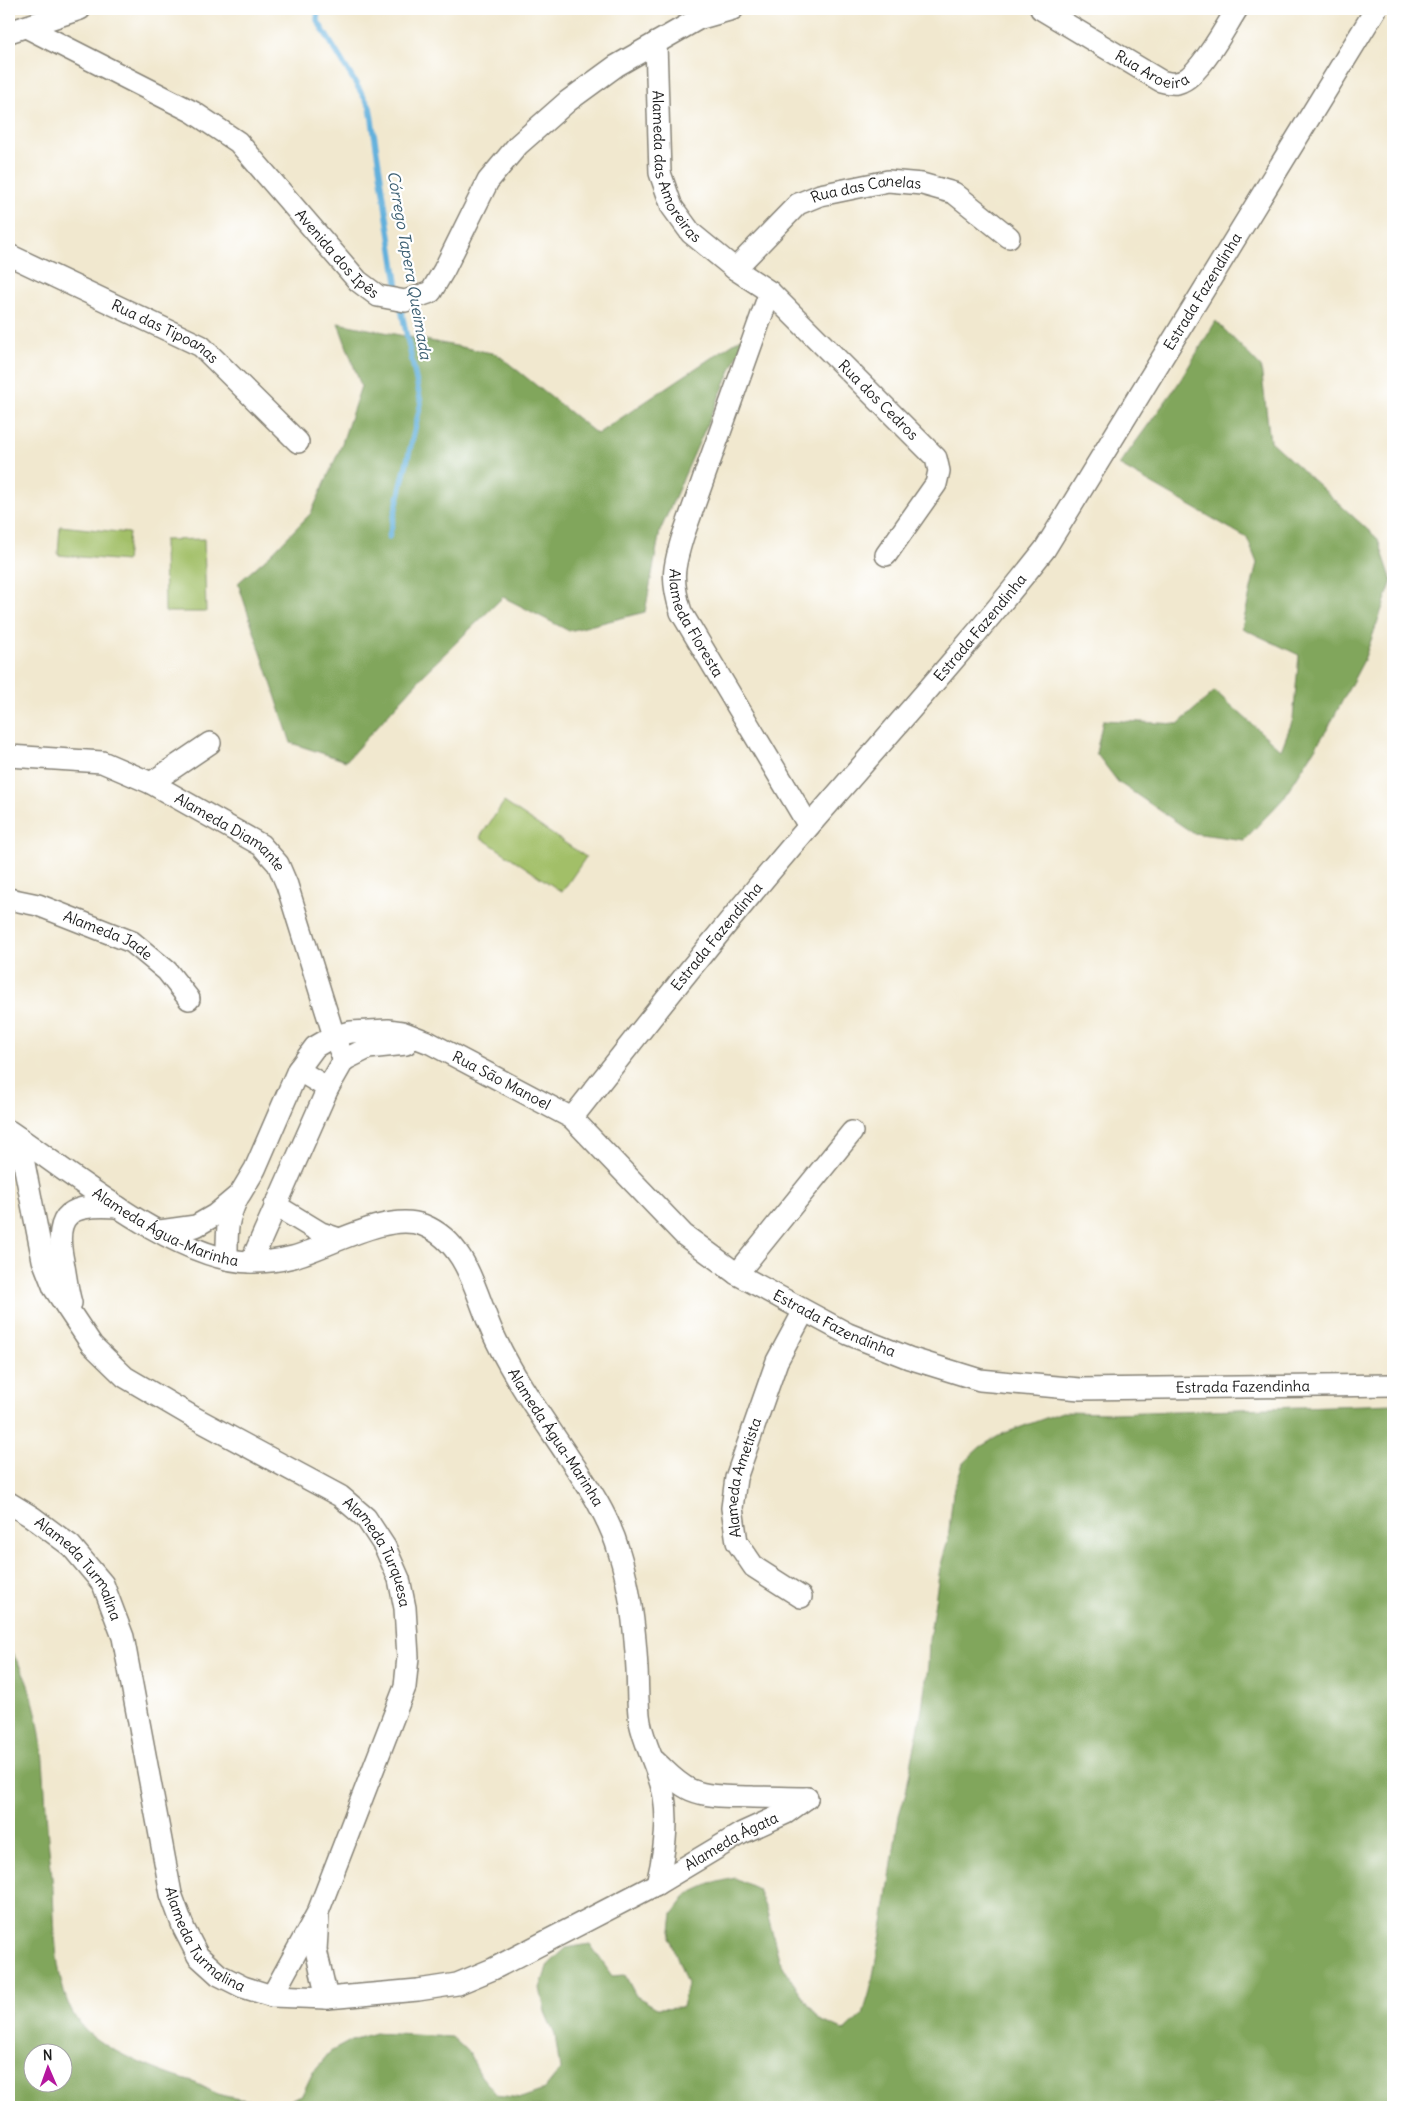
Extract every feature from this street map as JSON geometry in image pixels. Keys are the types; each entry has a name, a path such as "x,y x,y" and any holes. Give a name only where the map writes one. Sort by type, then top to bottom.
{"street":[{"path":"17,29 80,9"},
{"name":"Avenida dos Ipês","path":"17,29 192,112 238,142 358,280 378,296 406,301 431,292 444,270 488,181 518,146 568,101 616,66 656,43 698,20 733,9"},
{"name":"Rua Aroeira","path":"1042,9 1161,81 1176,84 1186,80 1199,68 1237,9"},
{"name":"Estrada Fazendinha","path":"1376,9 1045,549 913,708 809,826 694,964 572,1118 684,1236 737,1274 804,1311 848,1334 900,1355 980,1380 1080,1389 1393,1385"},
{"name":"Alameda das Amoreiras","path":"656,43 660,173 672,207 690,233 735,269"},
{"name":"Rua das Canelas","path":"735,269 798,204 820,195 888,181 922,184 954,192 1009,237"},
{"name":"Rua das Tipoanas","path":"9,255 201,346 298,442"},
{"name":"Rua dos Cedros","path":"735,269 770,292 936,458 939,471 936,484 886,555"},
{"name":"Alameda Floresta","path":"770,292 683,536 674,565 674,590 681,612 809,826"},
{"path":"151,783 210,743"},
{"name":"Alameda Diamante","path":"9,756 102,762 151,783 261,845 278,864 287,885 334,1036 344,1060"},
{"name":"Alameda Jade","path":"9,899 38,905 132,942 167,970 189,999"},
{"name":"Rua São Manoel","path":"334,1036 350,1032 388,1030 402,1032 430,1044 572,1118"},
{"path":"227,1258 226,1231 229,1215 255,1169 298,1070 315,1047 334,1036"},
{"name":"Rua São Manoel","path":"344,1060 378,1045 430,1044"},
{"path":"251,1262 328,1088 344,1060"},
{"path":"298,1070 328,1088"},
{"path":"737,1274 852,1132"},
{"name":"Alameda Água-Marinha","path":"14,1134 118,1207 202,1252 251,1262 292,1257 375,1227 402,1222 422,1224 443,1236 460,1255 474,1283 496,1341 521,1386 603,1510 619,1550 631,1602 640,1722 664,1795 666,1817 664,1852 657,1884"},
{"name":"Alameda Turquesa","path":"14,1134 43,1260 54,1288 92,1345 124,1377 195,1418 340,1496 366,1518 385,1547 399,1579 405,1608 408,1656 405,1687 318,1912 272,1996"},
{"path":"255,1169 284,1185"},
{"path":"160,1231 196,1226 240,1194"},
{"name":"Alameda Turquesa","path":"78,1325 67,1289 60,1246 60,1227 66,1216 81,1208 95,1205 118,1207"},
{"path":"275,1205 321,1232 339,1239"},
{"name":"Alameda Ametista","path":"801,1597 754,1567 737,1542 732,1508 736,1478 777,1361 804,1311"},
{"name":"Alameda Turmalina","path":"9,1503 32,1517 71,1546 103,1584 123,1637 171,1894 184,1929 198,1956 219,1975 243,1987 272,1996 327,1998 418,1990 457,1984 493,1969 657,1884"},
{"name":"Alameda Água-Marinha","path":"653,1759 674,1779 691,1790 771,1799 807,1798"},
{"name":"Alameda Ágata","path":"657,1884 742,1833 786,1813 807,1798"},
{"name":"Alameda Turquesa","path":"318,1912 316,1950 327,1998"}],"green space":[{"path":"1216,321 1261,367 1270,441 1378,539 1392,581 1364,660 1328,728 1283,799 1244,840 1193,833 1118,782 1096,753 1103,720 1178,724 1215,691 1281,750 1293,719 1299,655 1242,628 1257,563 1247,538 1119,465 1178,384"},
{"path":"338,323 497,354 597,434 747,334 660,531 645,612 569,631 503,597 430,668 346,761 291,743 238,583 271,554 311,513 340,449 361,386"},
{"path":"60,526 129,533 126,561 58,555"},
{"path":"204,539 206,612 165,612 164,540"},
{"path":"504,802 586,857 562,892 480,837"},
{"path":"1393,1404 1393,2107 9,2107 9,1648 21,1668 30,1689 40,1734 58,1965 67,2001 75,2017 85,2030 105,2045 133,2060 195,2083 221,2095 269,2103 281,2103 302,2095 313,2072 330,2052 352,2040 375,2033 452,2037 469,2053 481,2076 497,2095 521,2098 544,2090 560,2070 555,2035 545,2012 540,1988 548,1965 566,1948 590,1944 612,1976 625,1975 636,1996 657,2008 682,2007 687,1984 670,1938 673,1914 688,1894 710,1884 735,1878 758,1889 767,1912 779,1959 820,2020 845,2031 863,2014 870,1991 884,1918 899,1815 906,1792 921,1715 928,1666 929,1640 940,1568 948,1540 953,1492 963,1463 980,1447 1002,1434 1062,1412 1113,1413"}],"waterway":[{"name":"Córrego Tapera Queimada","path":"318,9 317,20 370,107 399,295"},
{"name":"Córrego Tapera Queimada","path":"389,537 421,403 400,304"}]}
